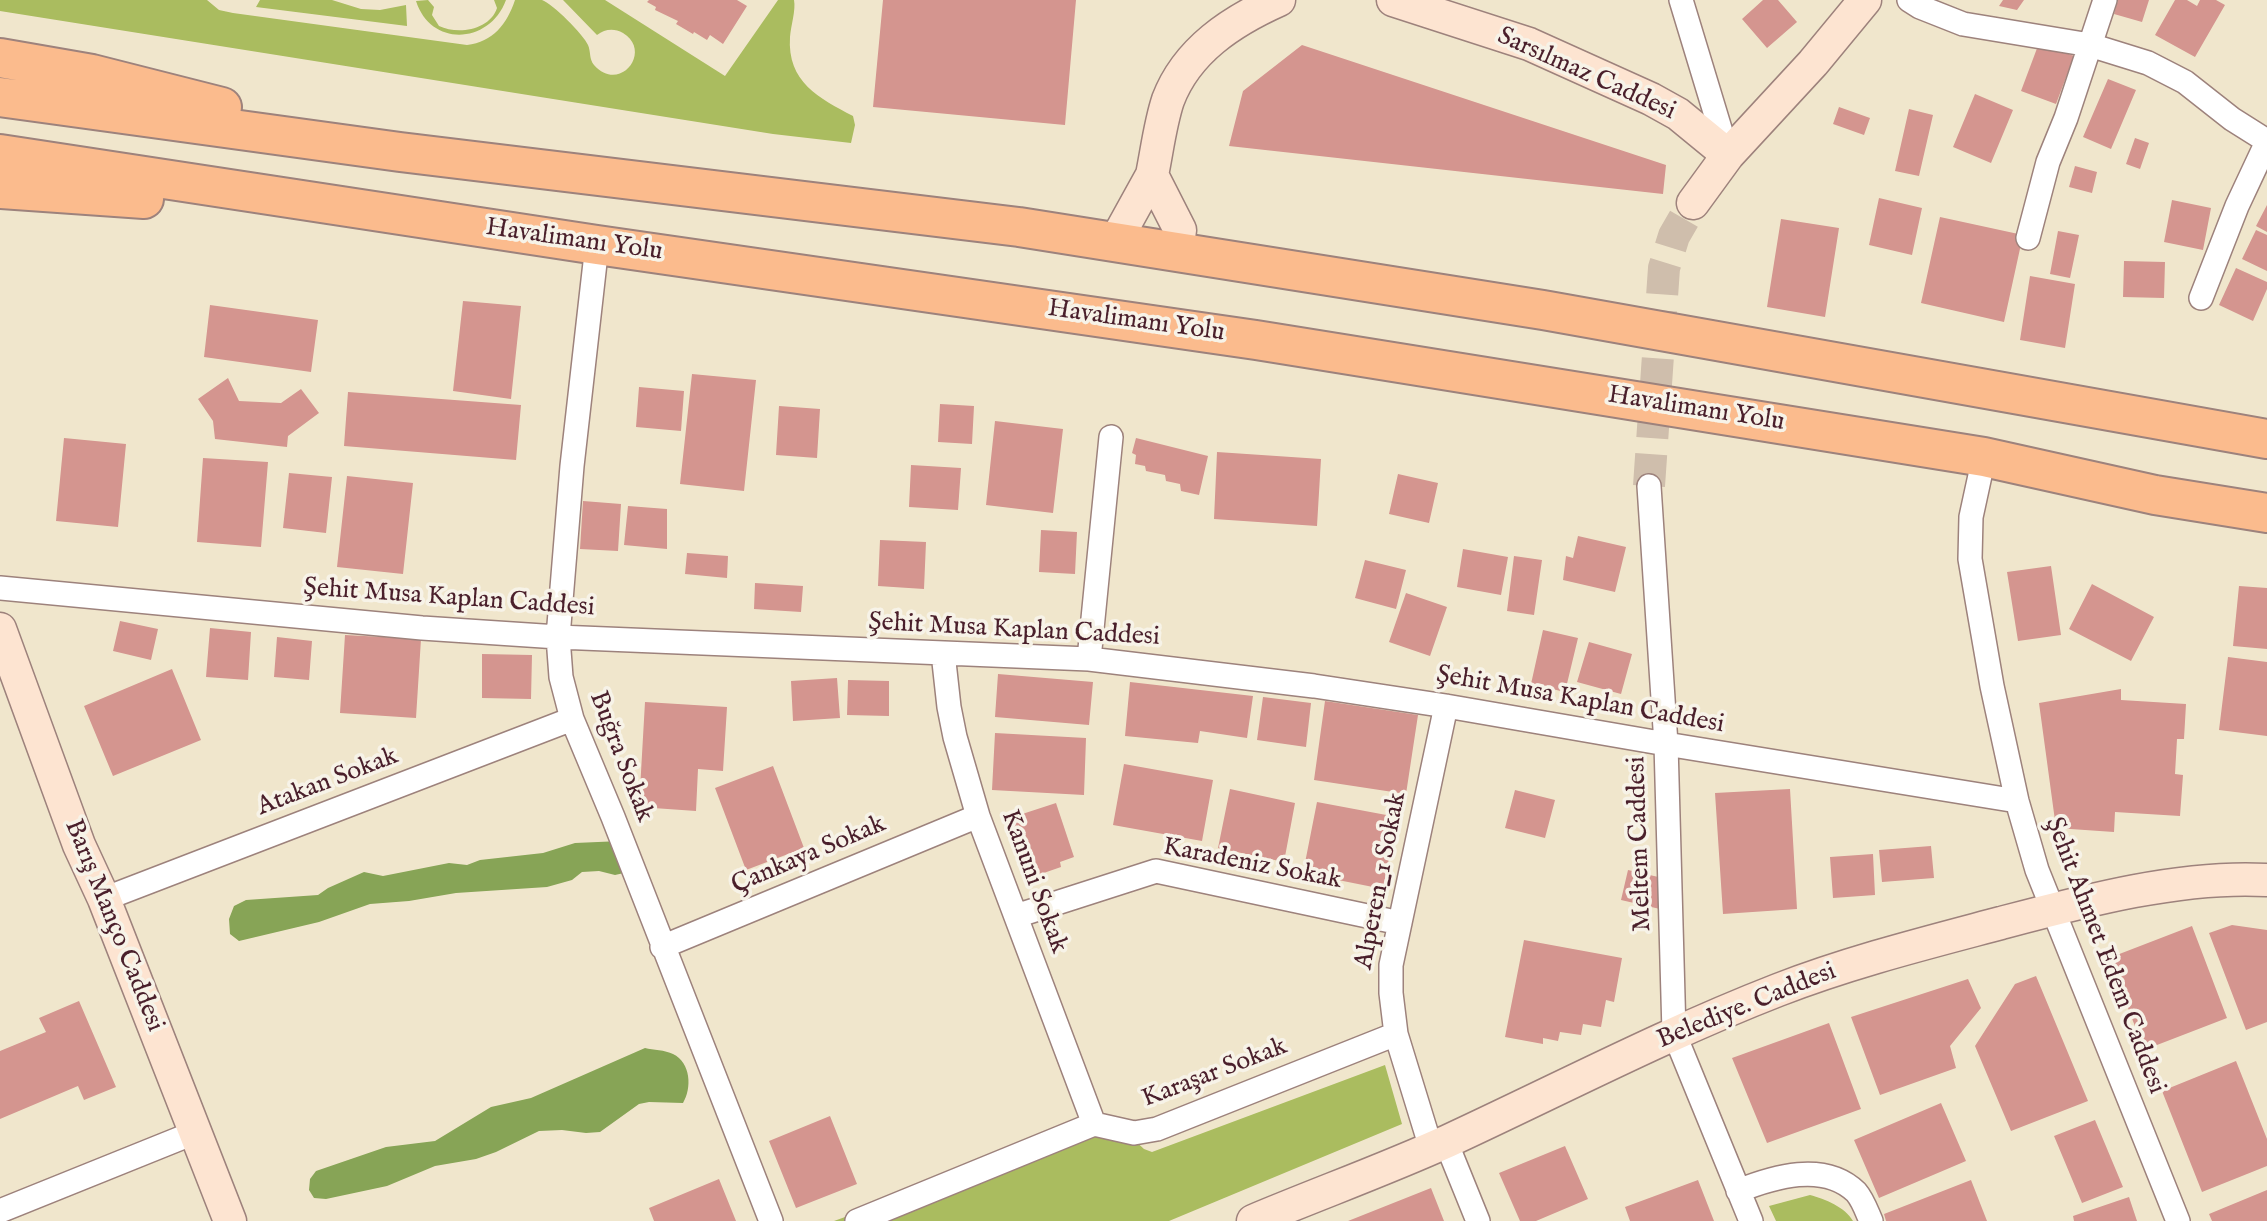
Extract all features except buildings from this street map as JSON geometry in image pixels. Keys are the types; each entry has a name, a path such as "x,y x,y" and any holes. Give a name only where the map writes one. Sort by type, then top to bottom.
{"highway":[{"path":"0,58 92,74 400,152"},
{"path":"0,97 400,152 1019,227 1543,310 2267,439"},
{"name":"Havalimanı Yolu","path":"0,154 597,245 1256,340 1984,457 2155,495 2267,513"},
{"path":"0,188 175,201 349,207"}],"street":[{"path":"1115,242 1152,175 1168,102 1179,77 1194,55 1234,22 1279,0"},
{"name":"Sarsılmaz Caddesi","path":"1393,0 1529,44 1651,99 1678,114 1728,155"},
{"path":"1681,0 1728,155"},
{"path":"1693,203 1728,155 1813,63 1865,0"},
{"path":"1909,0 1963,24 2090,45 2148,63 2185,82 2267,142 2237,206 2200,298"},
{"path":"2028,238 2048,162 2066,118 2105,0"},
{"path":"1152,175 1180,230 1177,251"},
{"name":"Buğra Sokak","path":"597,245 572,466 558,637 561,677 572,719 771,1221"},
{"path":"1089,659 1111,436"},
{"name":"Şehit Ahmet Edem Caddesi","path":"1984,457 1971,517 1970,559 1992,686 2017,801 2037,870 2178,1221"},
{"name":"Meltem Caddesi","path":"1649,486 1666,744 1674,1033"},
{"name":"Şehit Musa Kaplan Caddesi","path":"0,588 422,628 558,637 1089,659 1314,686 1446,706 2017,801"},
{"name":"Barış Manço Caddesi","path":"0,629 79,845 104,899 230,1221"},
{"name":"Kanuni Sokak","path":"943,653 955,737 978,816 1094,1124"},
{"name":"Alperen_1 Sokak","path":"1446,706 1391,965 1391,993 1396,1034 1438,1145 1478,1221"},
{"name":"Atakan Sokak","path":"104,899 572,719"},
{"name":"Çankaya Sokak","path":"662,947 978,816"},
{"name":"Karadeniz Sokak","path":"1016,916 1156,871 1400,923"},
{"name":"Belediye. Caddesi","path":"1252,1221 1438,1145 1674,1033 1780,990 1878,956 2053,909 2213,880 2267,880"},
{"path":"1674,1033 1751,1221"},
{"name":"Karaşar Sokak","path":"1094,1124 1134,1133 1157,1129 1396,1034"},
{"path":"857,1221 1094,1124"},
{"path":"0,1211 196,1132"},
{"path":"1738,1191 1772,1177 1797,1174 1824,1177 1843,1183 1857,1194 1871,1221"}],"green space":[{"path":"0,0 207,0 219,10 233,13 467,45 492,36 508,17 515,0 542,0 581,34 588,45 594,65 604,73 614,75 630,67 634,59 635,50 631,41 616,30 606,30 597,35 563,0 605,0 725,76 778,0 794,0 790,53 794,66 808,87 853,116 855,125 851,143 773,134 0,11"},
{"path":"260,0 332,0 361,9 380,10 406,5 407,26 256,7"},
{"path":"428,0 434,7 432,15 439,26 464,30 481,26 488,21 497,8 494,0 506,0 498,15 487,25 461,35 434,27 416,1"},
{"path":"621,841 624,873 615,875 599,871 582,872 572,880 547,887 456,893 370,904 319,922 239,941 230,934 229,919 234,906 246,900 318,895 364,872 383,876 449,863 467,865 480,860 543,853 575,843"},
{"path":"645,1048 670,1053 683,1063 689,1083 683,1103 639,1104 600,1132 539,1131 496,1152 476,1159 435,1166 387,1186 326,1199 314,1198 309,1190 310,1179 316,1171 386,1147 435,1141 491,1107 531,1098"},
{"path":"1385,1065 1402,1124 1169,1221 834,1221 1105,1123 1116,1123 1144,1149 1152,1152"},
{"path":"1810,1195 1840,1208 1853,1221 1776,1221 1769,1206"}],"tunnel":[{"path":"1649,486 1664,268 1674,236 1693,203"}]}
